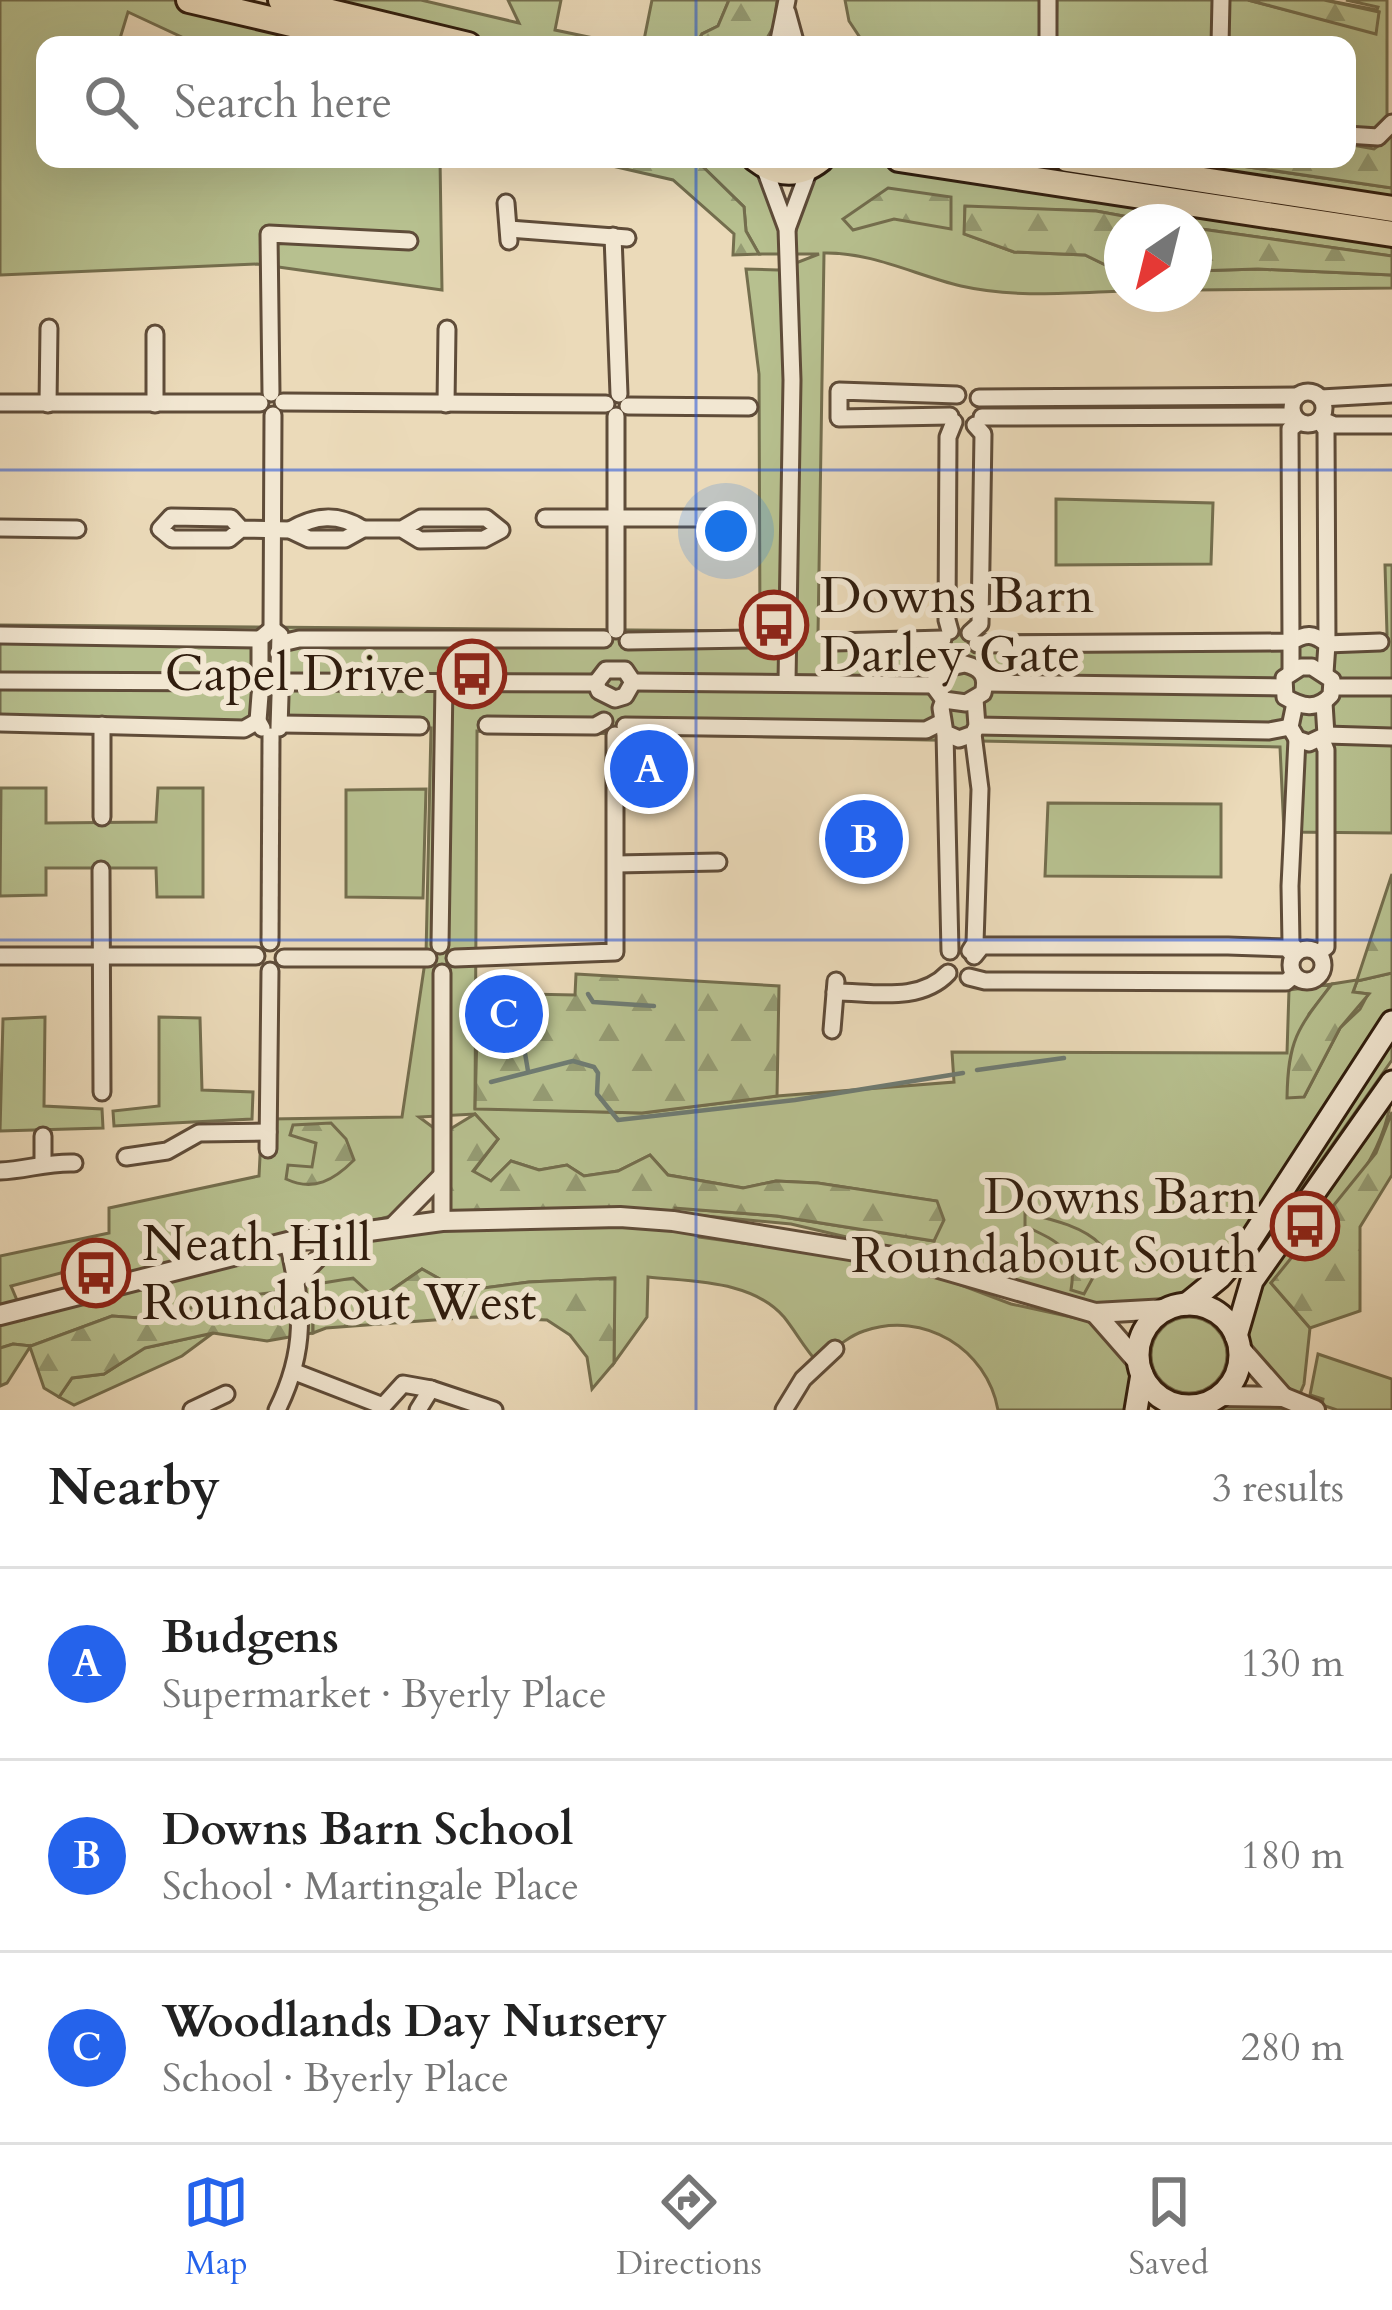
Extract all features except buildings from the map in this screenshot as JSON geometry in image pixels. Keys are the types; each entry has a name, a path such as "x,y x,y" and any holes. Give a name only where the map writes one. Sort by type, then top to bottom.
{"main road":[{"path":"189,0 343,36"},
{"path":"280,0 430,36"},
{"path":"957,168 1392,234"},
{"path":"1126,168 1392,209"},
{"path":"1136,1410 1144,1330 1230,1267 1392,1022"},
{"path":"1140,1368 1161,1398 1189,1408 1219,1396 1236,1375 1252,1281 1392,1082"},
{"path":"1177,1306 1217,1312 1238,1342"}],"street":[{"path":"1048,0 1048,36"},
{"path":"1220,36 1221,0"},
{"path":"780,36 787,4"},
{"path":"787,4 794,36"},
{"path":"1356,136 1378,137 1392,123"},
{"path":"762,168 787,229 792,380 787,682"},
{"path":"787,229 817,168"},
{"path":"506,203 509,235 620,237 616,637 628,683 615,727"},
{"path":"409,242 269,234 272,403 281,529 271,637 257,682 258,721 263,731 420,726"},
{"path":"48,404 49,328"},
{"path":"446,404 448,329"},
{"path":"154,404 155,334"},
{"path":"1321,398 1324,407 1319,419 1307,425 1296,419 978,420 963,427 952,419 839,418 839,391 968,392 979,398 1392,394"},
{"path":"956,395 949,405 947,635 937,677 944,700 948,973 954,978 986,981 1286,982 1294,975"},
{"path":"1282,687 1291,671 1290,429 1296,419 1292,403 1297,396"},
{"path":"944,700 966,703 983,693 986,683 976,667 974,638 980,623 979,398"},
{"path":"0,403 749,407"},
{"path":"1319,419 1334,424 1392,425"},
{"path":"1318,953 1326,947 1324,703 1330,680 1326,430 1319,419"},
{"path":"241,529 345,538 363,529 402,529 422,518 486,518 501,530 484,539 420,540 402,529"},
{"path":"545,518 739,518"},
{"path":"0,528 76,529"},
{"path":"834,642 947,635 960,629 974,638 1292,642 1316,635 1327,644 1381,642"},
{"path":"0,635 750,640"},
{"path":"270,942 276,730 283,682 271,637"},
{"path":"455,958 615,952 615,727 602,683 616,637"},
{"path":"0,681 787,682 937,677 964,664 976,667"},
{"path":"1291,671 1312,667 1330,680 1392,687"},
{"path":"257,682 283,682"},
{"path":"284,958 434,952 450,949 455,958 452,968 442,973 432,969 434,952 444,683"},
{"path":"602,683 628,683"},
{"path":"986,683 1282,687"},
{"path":"1282,687 1295,703 1324,703"},
{"path":"969,977 976,966 972,953 980,789 975,698"},
{"path":"1295,703 1290,886 1295,953"},
{"path":"0,723 244,729 258,721"},
{"path":"487,724 944,728 959,739 975,730 1269,731 1293,733 1309,743 1324,738 1392,737"},
{"path":"102,725 102,817"},
{"path":"616,864 718,862"},
{"path":"101,870 102,1092"},
{"path":"270,942 259,947 256,956 260,966 270,971"},
{"path":"270,942 280,947 284,958 270,971"},
{"path":"972,953 982,946 1228,946 1286,948 1295,953"},
{"path":"950,951 959,948 972,953"},
{"path":"1309,948 1318,953 1323,964 1318,976 1306,981 1294,975 1290,962 1295,953 1309,948"},
{"path":"0,956 256,956"},
{"path":"126,1157 167,1151 199,1133 268,1140 270,971"},
{"path":"442,973 442,1222"},
{"path":"832,1030 835,987 920,992 935,987 948,973"},
{"path":"43,1162 44,1136"},
{"path":"0,1171 26,1170 43,1162 74,1163"},
{"path":"390,1228 441,1176"},
{"path":"2,1315 288,1242 442,1222 620,1217 673,1221 911,1260 1089,1311 1177,1306"},
{"path":"297,1280 342,1234"},
{"path":"277,1410 295,1372 301,1329 288,1242"},
{"path":"1089,1311 1140,1368"},
{"path":"1238,1342 1298,1403"},
{"path":"784,1410 803,1379 835,1349"},
{"path":"295,1372 384,1408 403,1384 494,1410"},
{"path":"418,1410 431,1389"},
{"path":"192,1410 226,1394"},
{"path":"1219,1396 1298,1403"}],"green space":[{"path":"0,0 189,0 343,36 180,36 128,12 121,36 36,36 36,168 440,168 442,290 257,264 0,275"},
{"path":"312,0 421,0 519,23 508,0 561,0 555,30 584,36 470,36"},
{"path":"652,0 729,0 718,26 701,36 645,36"},
{"path":"729,0 777,0 768,36 701,36 718,26"},
{"path":"845,0 1042,0 1041,36 859,36 849,21"},
{"path":"1057,0 1215,0 1215,36 1056,36"},
{"path":"1228,0 1248,0 1375,33 1379,12 1325,0 1377,10 1346,0 1387,0 1387,117 1370,130 1356,129 1356,36 1228,36"},
{"path":"1248,0 1324,0 1379,12 1376,34"},
{"path":"1392,136 1392,188 1255,168 1356,168 1356,146 1374,149"},
{"path":"621,168 704,168 744,207 746,231 759,254 733,255 734,234 673,180"},
{"path":"704,168 760,168 787,227 810,168 957,168 1194,204 1104,204 1104,212 965,207 965,234 1014,252 1085,255 1104,264 1104,292 981,290 876,260 824,253 818,635 1387,634 1385,565 1392,565 1392,833 1284,832 1280,747 477,731 475,1108 642,1113 954,1082 952,1052 1287,1053 1289,990 1332,984 1309,1014 1304,1097 1340,1028 1368,994 1353,992 1357,981 1392,973 1392,1023 1246,1247 1177,1305 1096,1313 1138,1362 1136,1410 998,1410 992,1388 967,1353 930,1331 909,1326 857,1334 818,1363 784,1317 756,1296 721,1285 648,1277 647,1317 614,1363 614,1278 461,1291 422,1269 377,1300 313,1294 313,1333 301,1335 225,1298 153,1319 112,1316 31,1346 0,1348 0,1256 109,1233 109,1208 259,1176 261,1137 270,1119 402,1117 426,955 431,728 0,725 0,625 760,631 759,374 746,269 778,270 819,254 759,254 746,231 744,207","holes":["475,1114 498,1139 473,1172 491,1181 511,1161 539,1170 567,1165 584,1176 618,1171 650,1155 668,1175 744,1188 776,1181 817,1183 936,1201 934,1241 776,1216 674,1208 673,1213 791,1224 932,1257 1089,1301 1085,1320 1011,1304 880,1262 699,1237 673,1221 442,1221 329,1250 297,1278 289,1242 403,1213 441,1176 442,1134 419,1117","76,1269 106,1286 39,1304 25,1319 11,1286"]},
{"path":"1164,168 1255,168 1392,188 1392,202"},
{"path":"888,188 951,197 951,229 894,219 853,230 843,219"},
{"path":"965,206 1104,212 1104,264 1085,255 1014,252 964,234"},
{"path":"1212,207 1392,234 1392,256 1212,231"},
{"path":"1212,231 1392,256 1392,275 1212,270"},
{"path":"1212,270 1392,275 1392,288 1212,290"},
{"path":"1056,499 1213,503 1211,564 1056,565"},
{"path":"1,788 46,788 46,823 156,822 158,788 203,788 203,897 157,897 156,868 46,868 46,895 0,896"},
{"path":"426,789 423,898 346,897 346,790"},
{"path":"1048,803 1221,804 1221,877 1045,876"},
{"path":"1392,874 1392,973 1357,981 1353,992 1369,994 1340,1028 1304,1097 1287,1098 1297,1036 1332,984 1357,980"},
{"path":"576,974 779,986 777,1096 642,1113 475,1109 477,1033 526,1034 527,994 575,995"},
{"path":"45,1017 44,1106 102,1109 103,1128 0,1131 3,1019"},
{"path":"159,1017 200,1018 202,1090 253,1092 252,1119 114,1126 113,1111 159,1106"},
{"path":"1392,1036 1392,1060 1259,1249 1252,1243"},
{"path":"1392,1082 1389,1111 1367,1166 1271,1283 1310,1328 1304,1384 1293,1410 1186,1410 1219,1396 1282,1397 1239,1347 1247,1290"},
{"path":"1392,1112 1392,1175 1360,1227 1360,1311 1310,1328 1271,1283 1376,1153"},
{"path":"475,1114 498,1139 473,1171 491,1181 511,1161 539,1170 567,1165 584,1176 618,1171 650,1155 668,1175 743,1188 776,1181 818,1183 937,1201 944,1220 934,1241 777,1216 675,1208 673,1221 442,1221 442,1134"},
{"path":"331,1123 346,1139 354,1160 323,1182 286,1179 288,1165 312,1167 316,1143 290,1135 293,1125"},
{"path":"1025,1213 1076,1228 1101,1245 1096,1272 1084,1294 1071,1290 1072,1265 1063,1249 1025,1226"},
{"path":"422,1269 461,1291 615,1278 614,1363 592,1389 587,1357 570,1335 547,1320 475,1317 326,1328 313,1333 313,1294 323,1283 353,1278 377,1300"},
{"path":"277,1292 301,1307 301,1335 267,1341 213,1333 145,1348 104,1374 72,1378 59,1397 44,1388 30,1347 7,1383 0,1386 0,1348 31,1346 112,1316 153,1319 225,1298"},
{"path":"1189,1317 1216,1328 1227,1355 1216,1382 1189,1393 1162,1382 1151,1355 1162,1328"},
{"path":"213,1333 182,1356 74,1405 59,1397 72,1378 104,1374 144,1348"},
{"path":"1318,1354 1392,1379 1392,1410 1337,1410 1322,1405 1323,1399 1310,1395"}],"waterway":[{"path":"515,994 528,1071"},
{"path":"588,994 593,1002 654,1006"},
{"path":"977,1070 1064,1058"},
{"path":"491,1082 573,1061 594,1067 597,1094 618,1120 795,1100 963,1073"}],"place":[{"name":"Downs Barn Darley Gate","path":"774,625"},
{"name":"Capel Drive","path":"472,674"},
{"name":"Budgens","path":"649,769"},
{"name":"Downs Barn School","path":"864,839"},
{"name":"Woodlands Day Nursery","path":"504,1014"},
{"name":"Downs Barn Roundabout South","path":"1305,1226"},
{"name":"Neath Hill Roundabout West","path":"96,1273"}]}
